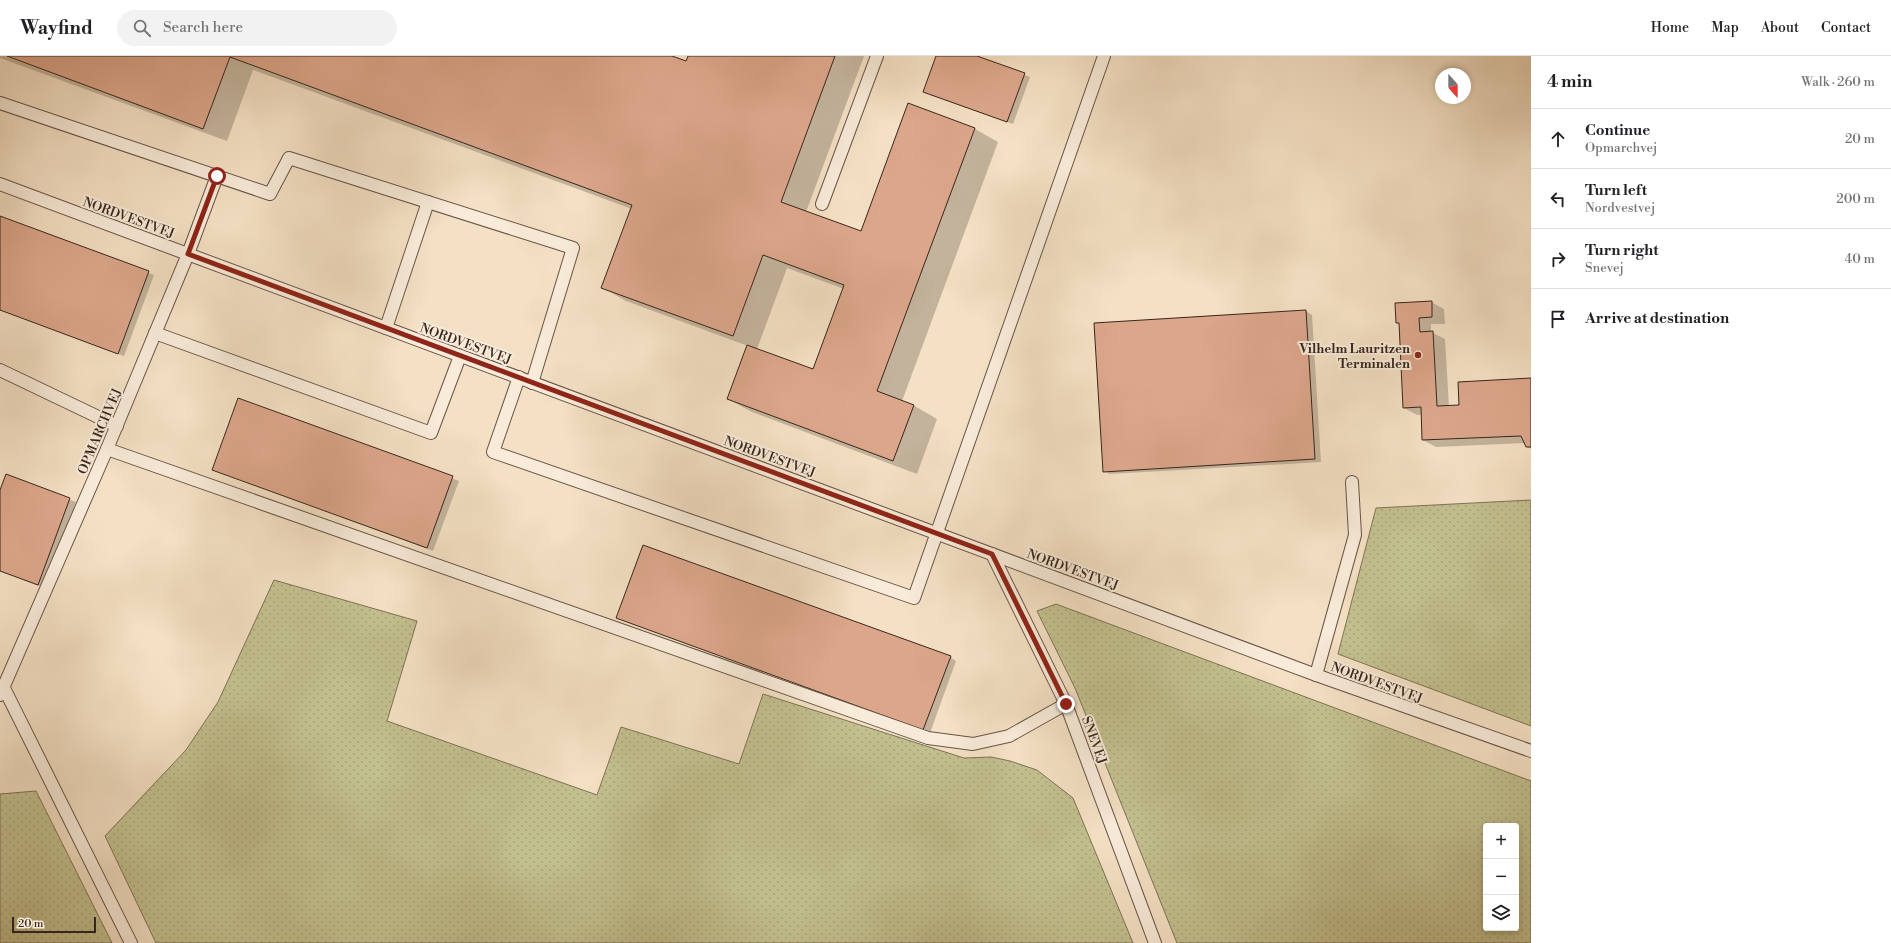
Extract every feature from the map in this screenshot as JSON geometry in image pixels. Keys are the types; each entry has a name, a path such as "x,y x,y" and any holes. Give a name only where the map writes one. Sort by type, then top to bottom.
{"lane":[{"path":"822,204 877,56"},
{"path":"519,377 493,452 914,598 1104,56"},
{"path":"0,103 270,194 289,158 573,248 532,383"},
{"name":"OPMARCHVEJ","path":"2,691 107,449 188,254 217,176"},
{"name":"NORDVESTVEJ","path":"0,184 1316,675 1531,751"},
{"path":"386,328 428,202"},
{"path":"155,333 431,433 460,356"},
{"path":"0,370 116,426"},
{"path":"107,449 928,738 973,744 1009,736 1066,704"},
{"path":"1316,675 1355,534 1352,482"},
{"name":"SNEVEJ","path":"992,554 1066,704 1155,943"},
{"path":"2,691 131,943"}],"shaded area":[{"path":"1531,500 1531,726 1338,654 1376,508"},
{"path":"274,580 417,621 387,721 597,795 621,727 739,764 763,694 964,758 991,757 1010,761 1037,770 1073,798 1133,943 156,943 105,836 186,750 218,702"},
{"path":"1056,604 1531,781 1531,943 1177,943 1075,688 1037,611"},
{"path":"36,791 112,943 0,943 0,794"}],"building":[{"path":"7,56 672,56 686,61 688,56 835,56 781,202 861,231 908,103 975,128 877,391 914,405 893,461 727,399 747,345 813,369 844,285 763,255 733,336 601,288 632,205 230,57 203,129"},
{"path":"936,56 977,56 1025,73 1007,122 923,92"},
{"path":"0,216 149,271 118,354 0,310"},
{"name":"Vilhelm Lauritzen Terminalen","path":"1432,301 1432,317 1419,318 1420,332 1433,331 1437,406 1459,405 1458,382 1531,378 1531,447 1526,447 1521,436 1422,440 1421,407 1403,408 1399,323 1396,323 1395,303"},
{"path":"1306,310 1315,459 1103,472 1094,323"},
{"path":"238,398 453,476 427,548 212,470"},
{"path":"6,474 70,498 38,585 0,571 0,490"},
{"path":"643,545 951,656 923,730 616,618"}],"place":[{"name":"Vilhelm Lauritzen Terminalen","path":"1418,355"}],"route":[{"path":"217,176 188,254 992,554 1066,704"}]}
